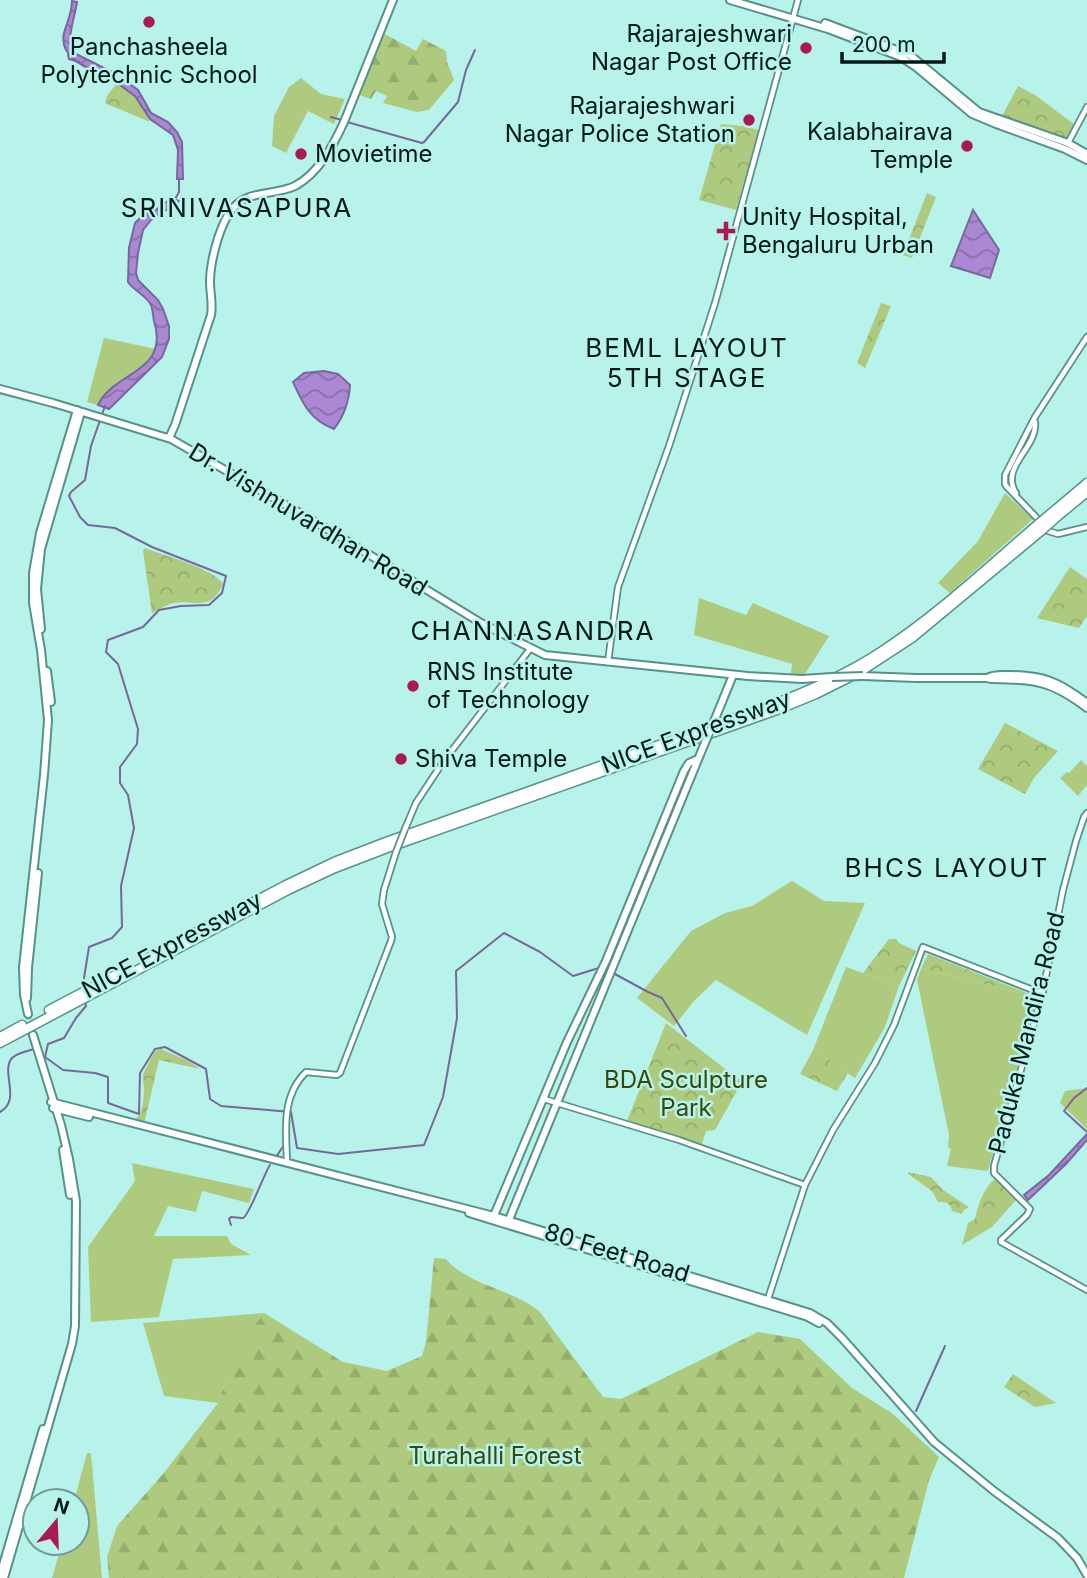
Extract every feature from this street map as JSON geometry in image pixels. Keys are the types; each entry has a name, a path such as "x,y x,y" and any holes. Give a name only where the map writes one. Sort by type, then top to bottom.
{"highway":[{"name":"NICE Expressway","path":"1057,513 1087,483"},
{"name":"NICE Expressway","path":"0,1044 286,885 334,862 812,689 855,667 908,633 1040,526 1087,492"},
{"name":"NICE Expressway","path":"0,1037 86,994"}],"main road":[{"path":"169,438 173,427 171,424 207,314 207,271 222,217 241,196 291,184 318,161 341,121 391,0"},
{"path":"730,0 794,16 901,57 972,114 1087,160"},
{"path":"742,0 850,32 910,55 979,113 1068,143 1087,154"},
{"name":"Dr. Vishnuvardhan Road","path":"0,389 169,438 309,518 481,623 545,655 733,675 802,679 1024,675 1065,687 1087,702"},
{"path":"26,1000 52,722 37,589 38,573 42,542 79,420 85,413"},
{"path":"29,1014 23,987 23,967 48,720 33,603 33,573 40,533 85,413"},
{"path":"508,1223 733,675"},
{"name":"Dr. Vishnuvardhan Road","path":"987,677 1033,680 1070,695 1087,708"},
{"path":"493,1218 567,1042 602,969 684,771 690,762 698,759"},
{"path":"2,1576 75,1333 76,1205 69,1159 34,1043"},
{"name":"80 Feet Road","path":"54,1105 287,1162 493,1218 767,1302 816,1321 854,1352 933,1443 993,1493 1057,1540 1086,1576"},
{"name":"80 Feet Road","path":"54,1105 493,1218"}],"street":[{"path":"608,663 618,587 668,449 715,303 798,0"},
{"path":"1068,143 1087,107"},
{"path":"1087,337 1035,420 1004,480 1006,486 1021,500 1040,526 1058,534 1087,527"},
{"path":"287,1162 287,1110 294,1086 304,1072 340,1073 391,941 382,904 384,888 416,803 443,762 530,649"},
{"name":"Paduka Mandira Road","path":"1087,813 1076,841 1063,890 1043,992 994,1166 994,1173 1030,1209 1001,1242 1087,1290"},
{"path":"767,1302 808,1181 833,1130 875,1063 894,1025 923,947 1043,992"},
{"path":"544,1098 808,1181"}],"green space":[{"path":"383,33 416,51 423,39 446,51 454,80 429,110 417,112 383,103 387,96 376,91 371,99 359,95"},
{"path":"301,78 321,94 345,99 334,124 308,111 286,153 272,146 274,116 289,87"},
{"path":"117,83 136,96 150,122 105,103"},
{"path":"1018,86 1074,124 1067,138 1002,116"},
{"path":"721,124 759,130 736,210 699,200"},
{"path":"927,193 936,197 912,258 903,255"},
{"path":"881,303 891,306 865,368 857,363"},
{"path":"104,338 156,349 144,365 105,394 98,405 87,402"},
{"path":"1005,493 1033,519 950,593 938,583 978,541"},
{"path":"145,548 200,568 223,584 208,602 173,603 152,613 143,551"},
{"path":"1070,567 1087,579 1087,616 1079,628 1037,618"},
{"path":"699,598 746,615 753,603 829,636 805,674 791,674 792,664 694,635"},
{"path":"1005,723 1058,751 1034,778 1025,794 978,769"},
{"path":"1081,760 1087,766 1087,785 1078,796 1060,778"},
{"path":"792,881 824,901 865,903 807,1035 716,980 674,1026 637,998 691,931 725,913 752,906"},
{"path":"889,939 896,939 916,951 899,986 863,973"},
{"path":"928,954 1037,997 921,969"},
{"path":"846,967 899,986 885,1027 855,1078 813,1050"},
{"path":"921,969 1037,997 988,1171 947,1166 951,1149 948,1148 949,1135 917,980"},
{"name":"BDA Sculpture Park","path":"666,1023 742,1082 715,1130 706,1131 702,1144 627,1121"},
{"path":"161,1049 200,1069 159,1060 144,1124 134,1121 143,1104 143,1074 155,1051"},
{"path":"813,1050 848,1073 837,1091 800,1074"},
{"path":"1087,1088 1087,1129 1060,1103 1065,1091"},
{"path":"132,1163 254,1189 249,1203 202,1191 196,1212 168,1206 154,1236 227,1236 231,1244 251,1255 173,1259 159,1317 91,1322 88,1247 135,1181"},
{"path":"908,1172 931,1177 943,1190 969,1207 962,1214 952,1211 946,1203 938,1202 932,1191"},
{"path":"995,1179 1017,1199 992,1227 962,1245 968,1223 975,1219 984,1192"},
{"name":"Turahalli Forest","path":"434,1258 446,1259 479,1282 517,1298 540,1312 603,1397 621,1399 758,1332 800,1339 852,1388 893,1414 939,1457 929,1480 904,1578 109,1578 107,1557 117,1526 163,1474 218,1403 232,1365 264,1313 343,1362 387,1371 422,1356 426,1342"},
{"path":"264,1313 238,1356 218,1403 164,1396 143,1323"},
{"path":"1013,1374 1056,1403 1035,1407 1004,1387"},
{"path":"87,1453 91,1453 102,1578 52,1578 58,1557 91,1557 91,1487 78,1487"}],"water":[{"path":"72,1 77,2 70,35 74,53 116,74 113,80 79,63 66,51 64,33"},
{"path":"121,78 138,90 151,113 168,122 177,132 182,142 183,179 177,179 178,150 173,135 150,119 135,96 117,83"},
{"path":"172,198 179,201 151,220 143,230 136,273 138,280 163,309 169,326 169,339 162,357 109,409 98,405 116,385 148,361 157,338 151,305 128,282 129,248 135,223 144,214 154,211"},
{"path":"973,210 999,250 990,278 951,266"},
{"path":"324,371 338,374 350,385 341,419 334,429 313,416 293,382 304,373"},
{"path":"1087,1134 1087,1140 1066,1164 1028,1200 1024,1195 1049,1175"}],"waterway":[{"path":"347,122 424,142 458,102 466,70 475,50"},
{"path":"68,55 69,59 79,62"},
{"path":"331,117 342,120"},
{"path":"175,199 179,192 179,178"},
{"path":"84,988 89,947 112,938 122,927 121,886 134,828 128,795 120,783 120,767 137,744 138,729 118,664 106,652 108,640 143,627 159,610 209,605 222,593 226,576 152,547 115,528 88,525 80,517 69,496 85,480 91,446 105,406"},
{"path":"85,1001 86,1006 64,1038 48,1044 45,1057 63,1070 108,1077 108,1103 139,1114 140,1073 155,1049 165,1047 206,1069 210,1099 221,1106 291,1112 297,1148 338,1154 424,1145 443,1097 457,1018 456,971 504,933 540,952 573,976 602,967"},
{"path":"613,973 662,998 686,1036"},
{"path":"0,1112 9,1100 8,1071 12,1058 34,1049"},
{"path":"1087,1088 1074,1098 1064,1111 1087,1132"},
{"path":"276,1157 284,1145"},
{"path":"231,1225 231,1217 246,1216 270,1165"},
{"path":"916,1411 945,1346"}],"tunnel":[{"path":"28,1014 33,1035"}],"place":[{"name":"Panchasheela Polytechnic School","path":"149,22"},
{"name":"Rajarajeshwari Nagar Post Office","path":"806,48"},
{"name":"Rajarajeshwari Nagar Police Station","path":"749,120"},
{"name":"Kalabhairava Temple","path":"967,146"},
{"name":"Movietime","path":"301,154"},
{"name":"Unity Hospital, Bengaluru Urban","path":"726,231"},
{"name":"RNS Institute of Technology","path":"413,686"},
{"name":"Shiva Temple","path":"401,759"}],"district":[{"name":"SRINIVASAPURA","path":"237,208"},
{"name":"BEML LAYOUT 5TH STAGE","path":"687,363"},
{"name":"CHANNASANDRA","path":"533,631"},
{"name":"BHCS LAYOUT","path":"947,868"}]}
